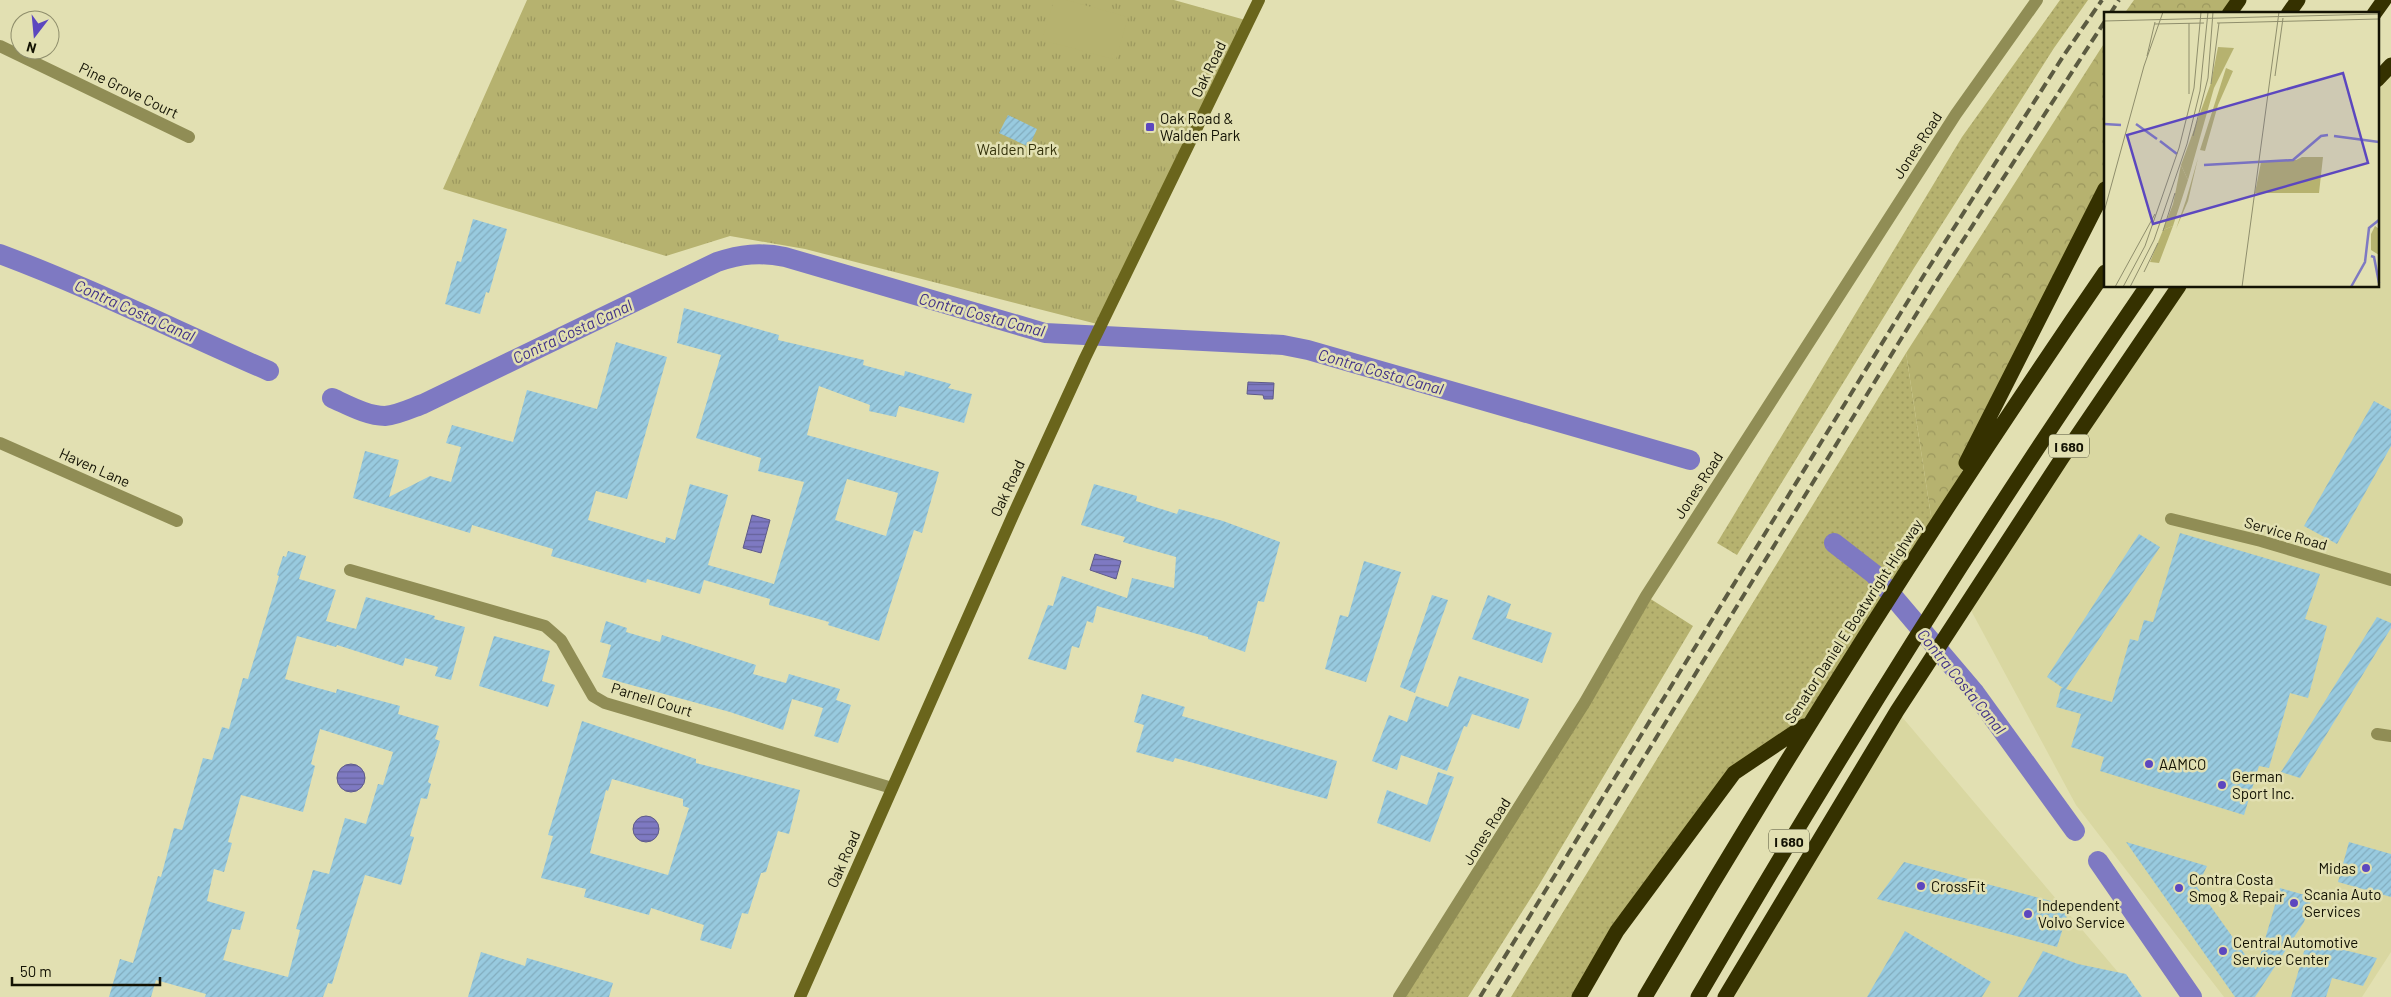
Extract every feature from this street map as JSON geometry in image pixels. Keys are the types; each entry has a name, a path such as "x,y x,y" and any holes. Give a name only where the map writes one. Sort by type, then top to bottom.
{"highway":[{"path":"2230,12 2239,0"},
{"path":"2289,12 2298,0"},
{"path":"2375,12 2384,0"},
{"path":"2378,79 2391,65"},
{"path":"1932,529 2104,192"},
{"name":"Senator Daniel E Boatwright Highway","path":"1645,997 1808,724 1932,529 2104,273"},
{"name":"I 680","path":"1698,997 1884,687 1947,587 2067,402 2146,288"},
{"name":"I 680","path":"1724,997 1898,711 1963,609 2062,458 2178,288"},
{"path":"1579,997 1617,930 1734,773 1808,724"}],"main road":[{"name":"Oak Road","path":"800,997 1014,513 1088,352 1259,0"}],"street":[{"name":"Jones Road","path":"1399,997 1585,702 1646,596 1956,114 2037,0"},
{"name":"Pine Grove Court","path":"0,46 189,137"},
{"name":"Haven Lane","path":"0,443 178,521"},
{"name":"Service Road","path":"2171,519 2262,541 2391,580"},
{"name":"Parnell Court","path":"350,570 544,626 561,640 593,696 605,703 892,788"},
{"path":"2377,734 2391,736"}],"shaded area":[{"path":"2391,65 2391,952 2362,997 2224,997 2076,805 1967,603 2178,288 2378,288 2378,79"},
{"path":"1248,382 1274,383 1273,399 1264,399 1263,395 1247,394"},
{"path":"752,515 770,520 761,553 743,548"},
{"path":"1095,554 1121,561 1116,579 1090,570"},
{"path":"1897,711 2139,997 1725,997"},
{"path":"351,764 361,768 365,778 361,788 351,792 341,788 337,778 341,768"},
{"path":"646,816 655,820 659,829 655,838 646,842 637,838 633,829 637,820"}],"green space":[{"name":"Walden Park","path":"527,0 1174,0 1249,21 1101,325 805,249 730,236 666,256 443,189"},
{"path":"1054,0 1066,0 1128,17 1116,60 1042,40"},
{"path":"2060,0 2088,0 2054,48 1914,268 1737,555 1717,543 1962,137"},
{"path":"2134,0 2239,0 2230,12 2125,12"},
{"path":"2104,44 2104,191 1933,529 1906,353"},
{"path":"1906,353 1933,529 1808,724 1734,773 1579,997 1511,997"},
{"path":"1646,596 1693,626 1539,885 1468,997 1399,997"}],"building":[{"path":"1008,115 1037,129 1029,147 999,133"},
{"path":"473,219 507,229 489,293 486,292 480,314 445,304 457,261 461,262"},
{"path":"684,308 779,335 778,340 864,360 863,365 904,376 905,371 951,384 948,388 972,394 964,423 899,406 896,417 869,411 870,405 819,386 807,435 939,472 922,533 914,530 879,641 828,625 829,622 769,605 770,599 704,580 700,594 647,579 646,583 551,556 553,549 472,525 470,533 353,498 365,451 399,460 389,497 430,476 451,482 461,447 446,443 452,425 513,442 527,390 597,409 616,342 667,357 627,499 596,491 588,520 665,543 666,537 675,540 690,484 728,495 708,565 774,584 804,482 758,471 761,458 696,438 721,355 677,343","holes":["847,479 898,493 886,536 835,520"]},
{"path":"2374,401 2391,410 2391,446 2337,544 2304,526"},
{"path":"1094,484 1137,496 1136,501 1177,514 1179,509 1223,521 1280,542 1264,602 1258,601 1245,652 1208,639 1208,637 1097,606 1093,623 1087,621 1079,648 1072,646 1066,670 1028,659 1048,605 1053,606 1062,576 1127,598 1132,578 1174,588 1176,557 1123,542 1125,537 1081,525"},
{"path":"2180,533 2320,574 2305,619 2327,626 2308,698 2290,693 2269,768 2259,766 2244,815 2100,771 2104,757 2071,747 2081,714 2056,707 2061,688 2063,688 2047,677 2139,534 2160,547 2066,689 2112,702 2130,639 2138,641 2144,620 2153,622"},
{"path":"288,551 306,556 299,579 336,590 326,621 356,629 366,597 435,616 434,619 465,627 451,680 435,676 438,667 405,658 403,666 337,645 336,647 297,636 285,679 336,693 337,689 400,706 398,714 439,726 435,739 440,741 428,782 431,784 427,799 421,798 410,836 414,837 401,885 365,875 332,984 328,983 323,997 205,997 206,994 156,980 151,997 109,997 120,959 133,963 158,876 161,877 174,828 182,830 203,758 212,760 222,727 229,729 243,678 248,679 279,576 277,575 283,556 286,557","holes":["320,729 393,752 383,785 378,784 366,824 345,818 329,874 313,870 296,929 300,930 288,977 223,960 232,929 240,930 245,912 207,901 214,869 224,872 232,843 228,842 241,795 303,812 315,766 311,764"]},
{"path":"1364,561 1401,572 1366,682 1325,669 1340,615 1348,617"},
{"path":"1432,595 1448,600 1415,693 1400,687"},
{"path":"1488,595 1511,604 1506,618 1552,633 1542,663 1472,639"},
{"path":"2377,617 2391,623 2391,628 2300,778 2281,772"},
{"path":"606,621 627,628 626,632 660,642 662,635 756,665 753,674 786,683 789,674 840,689 836,700 851,705 838,743 814,736 823,708 792,699 783,730 730,712 602,677 611,645 600,642"},
{"path":"494,636 550,651 542,681 555,685 548,707 479,686"},
{"path":"1459,676 1529,699 1519,729 1472,714 1467,727 1464,726 1447,771 1401,755 1397,770 1372,761 1389,715 1407,722 1416,696 1448,707"},
{"path":"1142,694 1185,707 1182,716 1337,761 1327,799 1175,758 1173,762 1136,752 1144,725 1134,722"},
{"path":"582,721 696,759 696,763 800,790 789,834 778,831 766,872 761,873 748,914 742,913 731,949 700,940 704,925 651,908 649,915 584,897 586,889 541,878 553,836 548,835","holes":["612,779 683,799 683,806 689,808 668,875 590,853 606,790 608,791"]},
{"path":"1438,772 1454,777 1430,842 1377,823 1387,790 1427,805"},
{"path":"2126,842 2207,866 2197,887 2256,970 2280,888 2312,897 2304,922 2255,997 2235,997"},
{"name":"Midas","path":"2349,842 2391,854 2391,897 2338,882"},
{"path":"1904,862 2070,906 2057,947 1877,899"},
{"path":"1905,931 1991,982 1982,997 1867,997"},
{"path":"2307,941 2377,958 2363,986 2332,978 2326,997 2291,997"},
{"path":"2043,951 2078,964 2126,974 2142,997 2018,997"},
{"path":"481,952 525,966 527,958 613,983 609,997 468,997"}],"waterway":[{"name":"Contra Costa Canal","path":"0,254 101,296 269,371"},
{"name":"Contra Costa Canal","path":"332,398 358,410 378,416 400,413 423,404 717,262 734,257 759,254 785,257 1045,333 1283,345 1308,350 1690,460"},
{"name":"Contra Costa Canal","path":"1834,543 1874,574 1975,693 2075,831"},
{"name":"Contra Costa Canal","path":"2098,861 2192,997"}],"railway":[{"path":"1480,997 1924,275 2064,55 2102,0"},
{"path":"2111,12 2119,0"},
{"path":"1497,997 1936,282 2104,23"}],"place":[{"name":"Oak Road & Walden Park","path":"1150,127"},
{"name":"AAMCO","path":"2149,764"},
{"name":"German Sport Inc.","path":"2222,785"},
{"name":"Midas","path":"2366,868"},
{"name":"CrossFit","path":"1921,886"},
{"name":"Contra Costa Smog & Repair","path":"2179,888"},
{"name":"Scania Auto Services","path":"2294,903"},
{"name":"Independent Volvo Service","path":"2028,914"},
{"name":"Central Automotive Service Center","path":"2223,951"}]}
